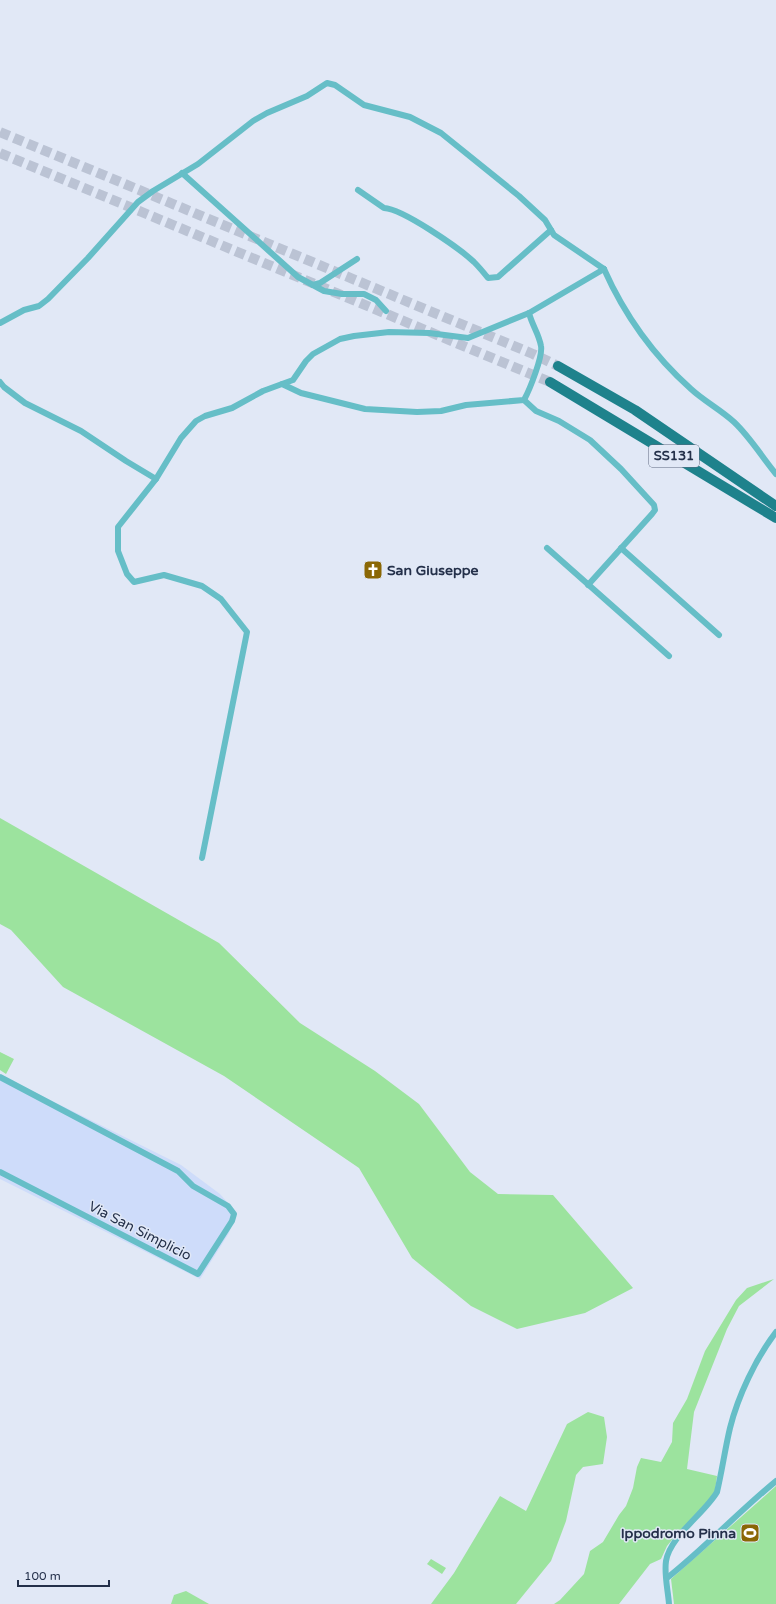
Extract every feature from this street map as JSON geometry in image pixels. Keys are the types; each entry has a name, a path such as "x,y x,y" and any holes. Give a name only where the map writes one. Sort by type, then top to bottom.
{"highway":[{"name":"SS131","path":"558,366 635,410 776,506"},
{"name":"SS131","path":"550,382 776,518"}],"street":[{"path":"0,323 24,310 38,306 48,299 88,258 138,202 153,191 198,164 253,121 267,113 307,96 326,83 335,86 364,106 410,116 441,133 519,196 545,220 554,235 604,269 612,287 632,322 643,337 690,388 704,401 733,422 776,474"},
{"path":"182,173 298,277 324,290 342,294 364,294 376,300 386,311"},
{"path":"358,190 384,208 389,208 402,214 453,245 474,262 488,278 498,277 551,230"},
{"path":"313,285 357,258"},
{"path":"202,858 247,632 221,599 202,586 164,575 134,582 127,574 118,551 118,528 156,479 181,438 196,421 205,416 232,408 263,391 293,380 314,354 340,339 389,332 429,333 468,338 529,313 604,269"},
{"path":"524,400 535,373 542,348 529,313"},
{"path":"0,382 4,387 25,403 81,431 156,479"},
{"path":"282,384 301,393 365,409 417,412 441,411 466,405 524,400 536,412 559,421 590,440 654,505 655,510 588,585"},
{"path":"547,548 668,656"},
{"path":"621,548 719,635"},
{"name":"Via San Simplicio","path":"0,1077 178,1171 193,1186 228,1206 234,1214 232,1222 198,1274 0,1172"},
{"path":"669,1604 666,1559 675,1542 687,1526 712,1500 717,1492 730,1427 742,1393 760,1358 776,1332"},
{"path":"667,1578 687,1562 754,1498 776,1481"}],"shaded area":[{"path":"0,1075 181,1165 220,1194 233,1209 235,1217 229,1233 200,1279 0,1179"}],"green space":[{"path":"0,818 219,943 300,1023 375,1071 419,1104 470,1172 498,1194 553,1195 633,1288 585,1313 517,1329 471,1306 412,1258 359,1168 224,1076 63,987 11,930 0,924"},
{"path":"0,1052 14,1059 6,1074 0,1070"},
{"path":"774,1279 739,1306 727,1329 694,1412 687,1469 717,1476 715,1491 704,1508 680,1530 667,1546 661,1559 650,1564 619,1604 554,1604 560,1600 584,1574 590,1551 603,1542 626,1506 633,1488 637,1467 641,1458 661,1462 672,1442 673,1423 687,1399 705,1351 736,1300 747,1288"},
{"path":"588,1412 604,1417 607,1437 603,1464 583,1467 576,1475 566,1521 551,1561 516,1604 431,1604 454,1573 500,1496 526,1511 567,1424"},
{"name":"Ippodromo Pinna","path":"776,1486 776,1604 674,1604 671,1579"},
{"path":"431,1559 446,1568 442,1574 427,1564"},
{"path":"186,1591 209,1604 171,1604 174,1595"}],"tunnel":[{"path":"0,132 533,354 558,366"},
{"path":"0,153 550,382"}],"place":[{"name":"San Giuseppe","path":"373,570"},
{"name":"Ippodromo Pinna","path":"750,1533"}]}
